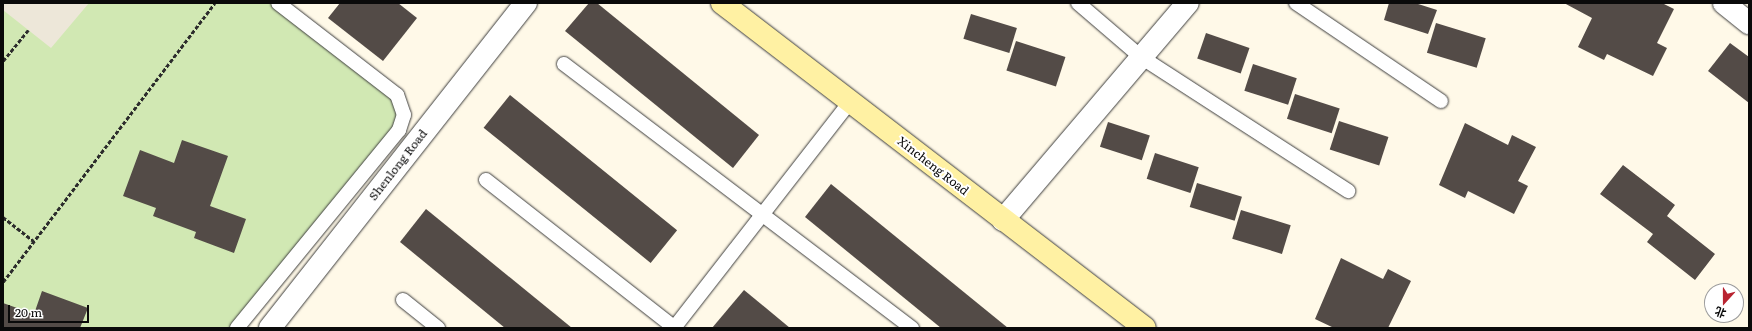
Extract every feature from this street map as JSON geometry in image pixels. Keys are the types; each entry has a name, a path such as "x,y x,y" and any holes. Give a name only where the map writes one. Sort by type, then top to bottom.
{"street":[{"name":"Shenlong Road","path":"270,328 526,3"},
{"name":"Xincheng Road","path":"722,3 1145,328"},
{"path":"1003,220 1188,3"},
{"path":"1724,3 1749,23"}],"lane":[{"path":"238,328 399,130 404,115 397,95 278,3"},
{"path":"1078,3 1142,58 1348,191"},
{"path":"1296,3 1442,101"},
{"path":"564,64 762,216 912,328"},
{"path":"486,180 674,328 850,102"},
{"path":"403,300 438,328"}],"path":[{"path":"3,282 215,3"},
{"path":"3,61 28,30"},
{"path":"3,217 34,241"}],"green space":[{"path":"3,3 278,3 397,95 404,115 237,328 3,328"}],"shaded area":[{"path":"3,3 89,3 51,48 3,10"}],"building":[{"path":"340,3 398,3 417,18 383,61 328,18"},
{"path":"589,3 597,3 759,135 733,168 565,31"},
{"path":"1389,3 1415,3 1437,10 1428,34 1384,20"},
{"path":"1564,3 1662,3 1674,9 1657,43 1667,48 1653,76 1607,54 1604,60 1578,47 1592,18"},
{"path":"971,14 1017,28 1009,53 963,39"},
{"path":"1436,23 1486,38 1477,68 1427,53"},
{"path":"1206,33 1249,48 1241,74 1197,59"},
{"path":"1016,41 1065,57 1056,87 1006,70"},
{"path":"1730,43 1749,57 1749,103 1708,71"},
{"path":"1253,64 1297,78 1288,105 1244,91"},
{"path":"1295,94 1340,109 1332,133 1287,119"},
{"path":"510,95 677,230 651,263 484,128"},
{"path":"1339,121 1388,137 1379,166 1330,150"},
{"path":"1108,122 1150,136 1142,160 1100,147"},
{"path":"1465,123 1508,145 1512,135 1536,147 1518,181 1528,186 1514,214 1468,191 1465,198 1439,185"},
{"path":"182,140 228,156 210,206 246,219 234,253 194,238 196,232 153,216 156,208 123,196 140,150 174,163"},
{"path":"1155,153 1199,167 1190,193 1147,179"},
{"path":"1623,165 1675,205 1667,216 1715,254 1695,280 1647,242 1653,234 1600,194"},
{"path":"1197,183 1242,197 1235,221 1190,207"},
{"path":"831,184 1008,328 941,328 805,217"},
{"path":"426,209 572,328 505,328 400,242"},
{"path":"1241,210 1291,225 1282,254 1232,239"},
{"path":"1341,258 1383,279 1388,269 1411,281 1388,328 1334,328 1315,319"},
{"path":"744,290 790,328 712,328"},
{"path":"42,291 88,308 80,328 3,328 3,303 34,314"}]}
